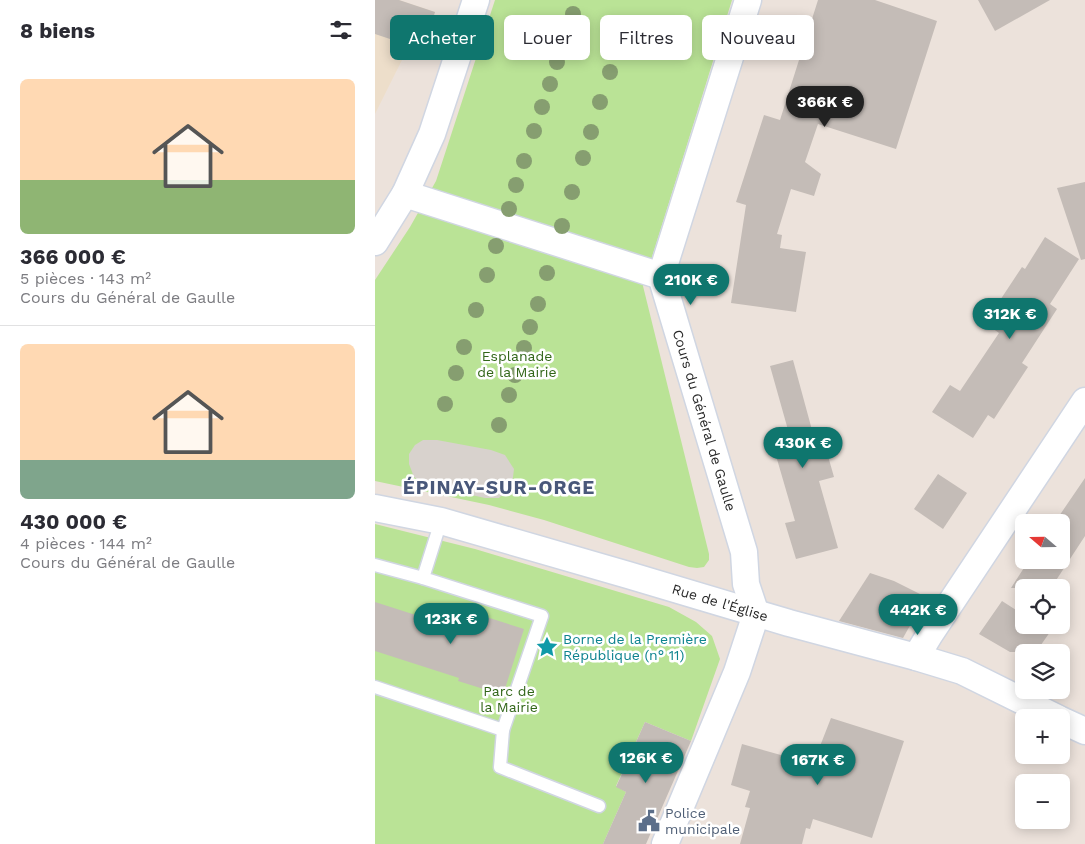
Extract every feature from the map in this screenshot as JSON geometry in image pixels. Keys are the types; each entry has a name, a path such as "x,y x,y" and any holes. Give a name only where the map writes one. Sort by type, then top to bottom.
{"street":[{"path":"375,242 405,194 431,134 476,0"},
{"path":"405,194 661,276 748,0"},
{"name":"Cours du Général de Gaulle","path":"661,276 744,552 746,584 756,614"},
{"path":"917,657 930,634 1085,401"},
{"name":"Rue de l'Église","path":"375,508 441,521 756,614 917,657 963,671 1039,709"},
{"path":"665,844 737,672 756,614"},
{"path":"1070,724 1085,731"}],"lane":[{"path":"423,578 441,521"},
{"path":"375,565 423,578 542,616 503,730 500,767 599,806"},
{"path":"375,687 503,730"}],"shaded area":[{"path":"375,0 399,0 435,12 434,15 390,15 390,60 402,60 375,114"},
{"path":"423,440 437,440 491,450 505,455 514,469 512,485 499,498 485,498 423,484 414,477 409,464 409,454 415,445"}],"green space":[{"name":"Esplanade de la Mairie","path":"495,0 732,0 727,15 702,15 702,60 713,60 643,286 709,554 709,560 704,567 689,567 544,520 489,505 375,481 375,280 410,227 436,181 475,60 494,60 494,15 490,15"},
{"name":"Parc de la Mairie","path":"375,524 475,549 669,607 696,622 712,636 720,659 691,741 645,722 616,786 626,792 603,844 375,844"}],"building":[{"path":"375,0 399,0 435,12 434,15 390,15 390,39 375,34"},
{"path":"818,0 875,0 937,21 896,149 818,124 805,162 821,174 814,196 791,189 777,234 782,235 780,248 806,252 796,312 731,303 746,205 736,202 764,115 780,120 799,60 814,60 813,15"},
{"path":"978,0 1050,0 995,31"},
{"path":"1085,182 1085,259 1081,260 1057,188"},
{"path":"1045,237 1079,259 1050,304 1057,309 1022,363 1028,367 994,419 988,415 973,438 932,412 950,385 960,391 999,333 985,323 1022,267 1025,269"},
{"path":"793,360 812,430 820,428 834,477 819,481 838,548 796,559 785,523 795,521 772,442 790,437 770,366"},
{"path":"938,474 967,493 943,529 914,509"},
{"path":"1085,478 1085,536 1070,559 1070,514 1060,514"},
{"path":"1023,569 1063,569 1057,579 1017,579"},
{"path":"870,573 894,581 926,597 903,638 839,621"},
{"path":"1002,601 1015,609 1015,634 1049,634 1042,644 1015,644 1015,652 1010,652 979,634"},
{"path":"375,602 450,626 455,607 524,629 503,695 458,681 459,678 375,651"},
{"path":"831,718 904,741 872,838 813,819 810,829 806,828 802,844 740,844 750,808 745,807 750,791 731,785 742,744 813,764"},
{"path":"645,722 691,741 646,844 603,844 626,792 616,787"}],"place":[{"name":"Borne de la Première République (n° 11)","path":"547,647"},
{"name":"Police municipale","path":"649,821"}],"district":[{"name":"ÉPINAY-SUR-ORGE","path":"499,487"}]}
